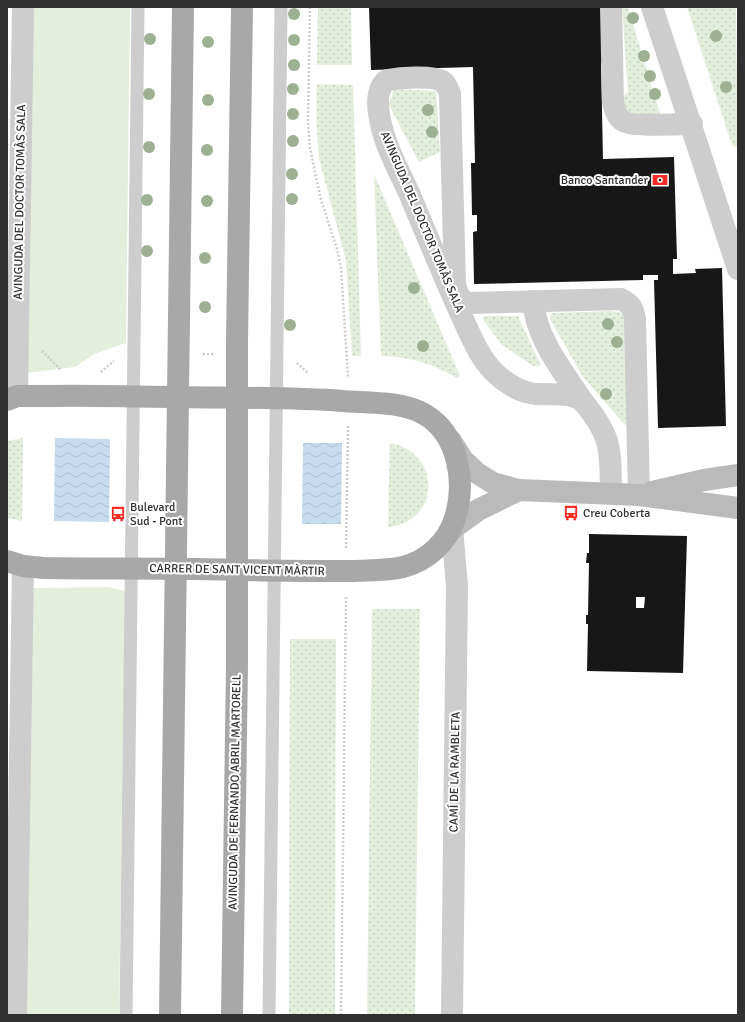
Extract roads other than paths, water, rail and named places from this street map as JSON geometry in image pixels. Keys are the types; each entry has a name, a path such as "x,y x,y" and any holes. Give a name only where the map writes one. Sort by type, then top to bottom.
{"main road":[{"path":"170,1015 183,7"},
{"path":"237,398 242,7"},
{"name":"CARRER DE SANT VICENT MÀRTIR","path":"10,399 133,397 276,398 366,402 405,407 424,414 447,435 463,460 477,473 494,483 519,490 639,495 738,508"},
{"name":"AVINGUDA DE FERNANDO ABRIL MARTORELL","path":"232,1015 237,569 237,398"},
{"name":"CARRER DE SANT VICENT MÀRTIR","path":"447,435 456,453 459,482 457,513 452,529"},
{"name":"CARRER DE SANT VICENT MÀRTIR","path":"639,495 704,480 738,475"},
{"name":"CARRER DE SANT VICENT MÀRTIR","path":"15,563 44,568 176,570 383,570 404,567 424,559 440,545 452,529 478,510 519,490"}],"street":[{"name":"AVINGUDA DEL DOCTOR TOMÀS SALA","path":"10,399 15,62 23,7"},
{"path":"612,7 613,102 617,116 624,123 692,124"},
{"path":"652,7 692,124 738,269"},
{"name":"AVINGUDA DEL DOCTOR TOMÀS SALA","path":"583,402 575,396 528,393 509,384 499,376 482,357 452,295 382,130 379,91 382,84 387,80 434,78 442,81 447,86 450,94 457,293 462,300 468,302 620,299 629,303 634,311 639,448 639,495"},
{"path":"533,301 534,318 548,348 583,402 601,426 607,438 610,456 611,493"},
{"name":"CAMÍ DE LA RAMBLETA","path":"452,529 457,586 452,1015"},
{"path":"15,563 16,1015"}],"lane":[{"path":"126,1015 138,7"},
{"path":"269,1015 272,661 281,7"}],"water":[{"path":"55,438 110,439 109,522 54,521"},
{"path":"303,443 342,443 341,524 302,524"}],"place":[{"name":"Banco Santander","path":"660,180"},
{"name":"Creu Coberta","path":"571,513"},
{"name":"Bulevard Sud - Pont","path":"118,514"}]}
